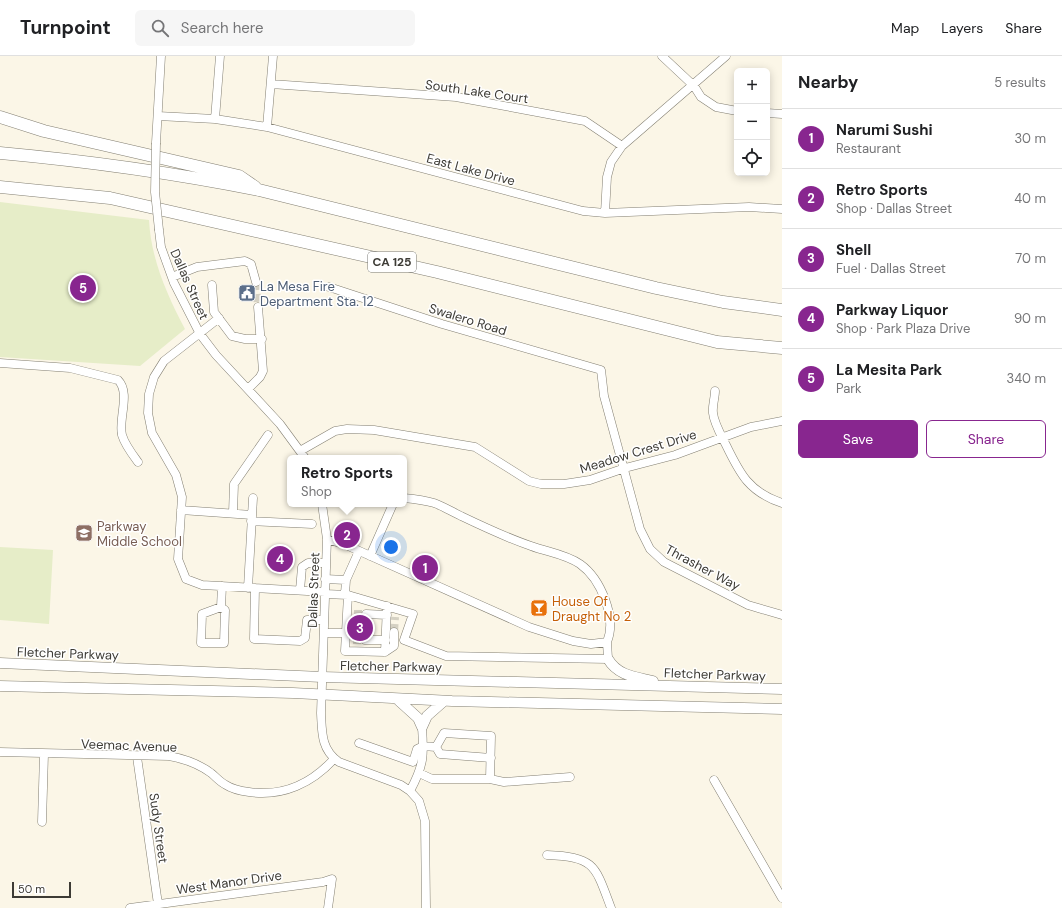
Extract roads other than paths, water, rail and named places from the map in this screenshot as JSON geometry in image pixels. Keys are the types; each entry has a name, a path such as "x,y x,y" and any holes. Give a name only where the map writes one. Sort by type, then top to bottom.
{"highway":[{"path":"0,117 51,133 239,176 259,190"},
{"path":"0,153 142,170 259,190 656,288 724,302 782,310"},
{"name":"CA 125","path":"0,186 110,198 430,271 717,342 782,348"}],"main road":[{"path":"608,659 612,666 624,675 668,686"},
{"name":"Fletcher Parkway","path":"0,663 322,677 782,689"},
{"path":"0,686 293,693 322,696 444,701 782,709"},
{"path":"398,699 418,718 422,727"},
{"path":"422,727 427,716 444,701"}],"street":[{"name":"Dallas Street","path":"161,56 155,192 161,247 172,277 200,334 280,424 302,454"},
{"path":"215,120 220,56"},
{"path":"267,128 274,56"},
{"path":"662,56 694,86 702,97 716,107 734,110"},
{"path":"605,213 607,177 610,162 622,146 694,86 726,56"},
{"name":"South Lake Court","path":"271,84 456,97 585,121 622,146"},
{"path":"770,113 782,114"},
{"name":"East Lake Drive","path":"158,116 215,120 267,128 583,211 605,213 749,207 782,209"},
{"path":"172,277 197,267 245,261 251,264 256,282"},
{"path":"212,284 214,312 232,336 245,339 262,339"},
{"name":"Swalero Road","path":"329,286 442,324 602,370"},
{"path":"248,389 260,377 263,370 262,339 258,307"},
{"path":"219,318 164,361 154,377 149,394 148,413 152,433 176,475 182,497 178,559 186,579 193,583 222,586 346,594 391,607 413,614 404,640 446,656 608,659 607,642 610,633 610,612 602,593 590,573 580,564 556,553 532,546 493,531 434,504 407,499"},
{"path":"0,363 70,368 118,380 123,387 121,430 123,437 138,462"},
{"name":"Thrasher Way","path":"602,370 604,396 625,468 640,529 646,543 664,562 748,605 782,615"},
{"path":"715,391 713,413 739,472 747,482 770,499 782,503"},
{"name":"Meadow Crest Drive","path":"302,454 335,431 355,429 403,434 476,447 492,456 520,477 535,483 564,484 590,480 625,468 675,455 722,436 751,427 782,421"},
{"path":"233,514 234,484 268,435"},
{"path":"252,498 252,588 254,639 300,641 305,638 307,620 324,620"},
{"name":"Dallas Street","path":"322,507 327,539 322,677 323,740 327,750 334,759"},
{"path":"370,556 392,507"},
{"path":"181,510 233,514 252,518 312,524"},
{"path":"327,539 359,551 529,626 573,641 591,644 607,642"},
{"path":"359,551 346,580 346,594 350,614 348,638 345,651 385,652 394,646 394,632"},
{"path":"300,590 302,568 308,563 326,563"},
{"path":"325,580 346,580"},
{"path":"221,607 202,614 201,643 224,643 225,610 221,607 222,586"},
{"path":"385,652 391,607"},
{"path":"366,614 391,616"},
{"path":"324,633 348,638"},
{"path":"365,640 386,640"},
{"path":"410,791 422,768 422,727"},
{"path":"436,747 444,733 492,736 490,779"},
{"path":"359,744 413,762 417,749 423,746 436,747"},
{"path":"436,747 440,754 491,758"},
{"name":"Veemac Avenue","path":"0,752 136,757 169,756 187,760 204,768 227,786 245,791 264,793 283,791 301,784 318,774 334,759"},
{"path":"42,822 44,754"},
{"name":"Sudy Street","path":"136,757 158,904"},
{"path":"334,759 400,785 410,791 419,801 424,814 426,908"},
{"path":"419,773 432,779 490,779 504,782 570,777"},
{"path":"714,780 782,898"},
{"path":"547,855 571,856 589,864 600,879 611,908"},
{"name":"West Manor Drive","path":"130,908 323,882 332,879 328,908"}],"tunnel":[{"path":"256,282 258,307"},
{"path":"354,614 366,614"},
{"path":"394,632 395,617"},
{"path":"353,640 365,640"}],"place":[{"name":"La Mesita Park","path":"83,288"},
{"name":"La Mesa Fire Department Sta. 12","path":"247,293"},
{"name":"Parkway Middle School","path":"84,533"},
{"name":"Retro Sports","path":"347,535"},
{"name":"Parkway Liquor","path":"280,559"},
{"name":"Narumi Sushi","path":"425,568"},
{"name":"House Of Draught No 2","path":"539,608"},
{"name":"Shell","path":"360,628"}]}
